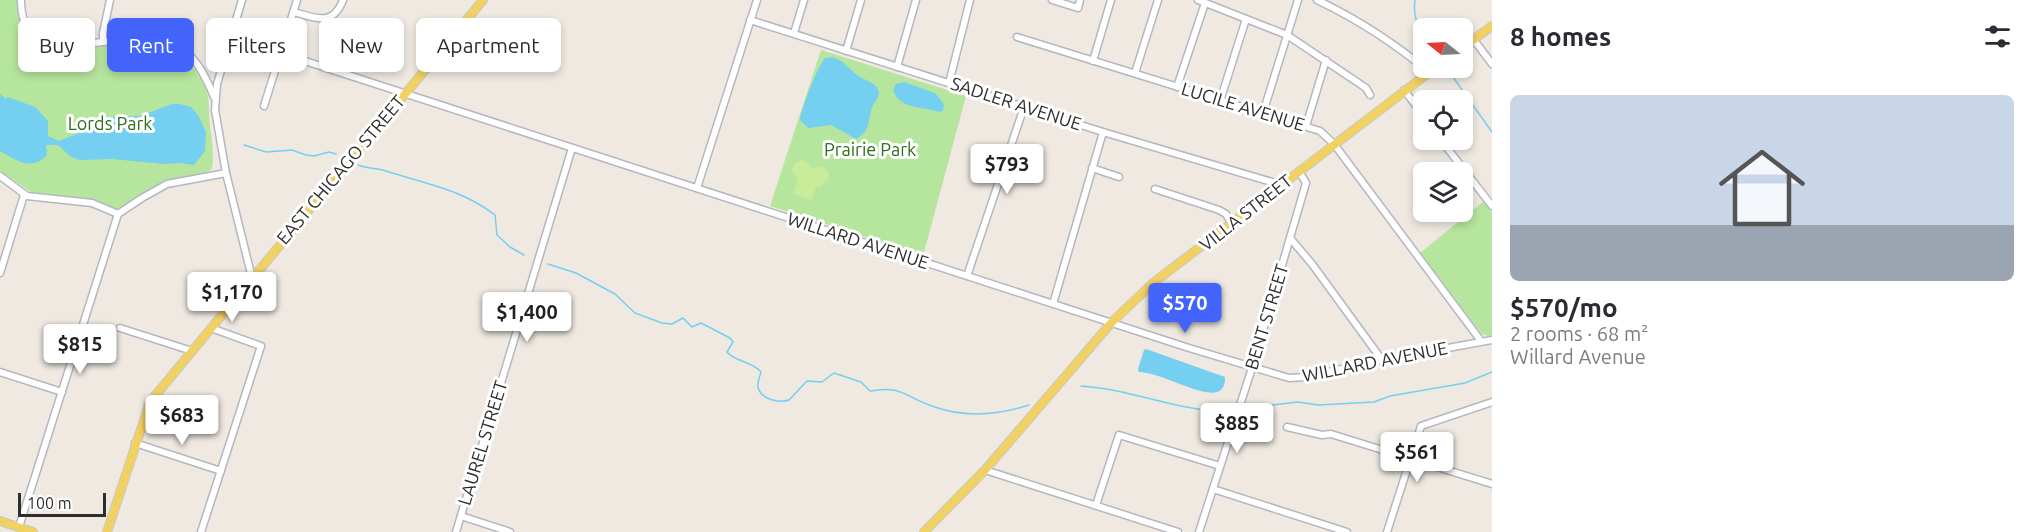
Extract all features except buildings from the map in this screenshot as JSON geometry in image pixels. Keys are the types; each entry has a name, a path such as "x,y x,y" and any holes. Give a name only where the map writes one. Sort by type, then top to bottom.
{"main road":[{"name":"EAST CHICAGO STREET","path":"107,532 148,404 483,0"},
{"path":"1474,40 1492,26"},
{"name":"VILLA STREET","path":"924,532 932,528 985,470 1112,322 1153,283 1421,78"},
{"path":"0,521 33,532"}],"street":[{"path":"21,0 24,22 42,39 70,45 148,38 172,42 198,64 215,100"},
{"path":"103,42 110,0"},
{"path":"237,18 242,0"},
{"path":"292,18 297,0"},
{"path":"294,12 317,18 329,18 337,12 343,0"},
{"path":"697,188 757,0"},
{"path":"794,33 804,0"},
{"path":"846,51 861,0"},
{"path":"897,67 916,0"},
{"path":"949,83 970,0"},
{"path":"1052,0 1078,8 1080,0"},
{"path":"1093,61 1111,0"},
{"path":"1134,73 1158,0"},
{"path":"1263,113 1298,0"},
{"path":"1317,0 1352,16 1413,57"},
{"path":"1177,87 1201,1 1287,36 1366,88 1370,95"},
{"path":"1220,101 1246,19"},
{"name":"SADLER AVENUE","path":"750,20 1103,132 1282,185"},
{"name":"LUCILE AVENUE","path":"1017,37 1320,131 1334,144 1481,341"},
{"path":"1474,40 1492,64"},
{"path":"1306,126 1326,60"},
{"name":"WILLARD AVENUE","path":"307,61 1251,368 1296,378 1492,340"},
{"path":"221,72 215,100 216,124 252,278"},
{"path":"264,106 276,72"},
{"path":"1404,90 1413,102"},
{"path":"968,276 1024,107"},
{"path":"1053,304 1103,132"},
{"name":"LAUREL STREET","path":"456,532 573,148"},
{"path":"1449,150 1492,206"},
{"path":"1092,168 1119,177"},
{"name":"BENT STREET","path":"1198,532 1251,368 1306,183 1299,171"},
{"path":"18,527 118,214 167,184 226,173"},
{"path":"0,176 24,195 95,204 118,214"},
{"path":"1155,189 1226,213 1232,224"},
{"path":"0,273 24,195"},
{"path":"1290,238 1312,264 1382,360"},
{"path":"120,328 192,351"},
{"path":"201,532 261,346 211,328"},
{"path":"0,372 62,392"},
{"path":"1387,532 1421,426 1492,402"},
{"path":"1287,427 1322,435 1331,434 1492,483"},
{"path":"1096,505 1119,435 1220,466"},
{"path":"135,443 221,471"},
{"path":"985,470 1178,532"},
{"path":"1213,489 1347,532"},
{"path":"461,516 510,532"}],"green space":[{"name":"Lords Park","path":"0,0 17,0 20,18 18,18 18,72 95,72 95,48 107,46 107,72 194,72 194,68 205,87 208,96 213,162 212,169 205,173 163,181 117,209 95,200 31,192 0,171"},
{"name":"Prairie Park","path":"821,50 966,96 923,256 770,206"},
{"path":"802,160 808,162 812,168 822,166 829,173 828,179 820,187 816,186 812,200 793,194 798,179 792,169 796,162"},
{"path":"1484,201 1492,212 1492,337 1481,333 1420,253 1458,222 1473,222 1473,210"}],"water":[{"path":"833,57 872,83 879,92 871,110 867,128 856,139 831,125 808,128 800,120 818,70 825,58"},
{"path":"904,82 935,93 944,104 943,111 912,106 901,101 893,90 896,84"},
{"path":"0,94 6,99 8,97 35,107 48,121 48,136 59,141 79,133 95,119 140,116 172,104 191,107 198,115 206,132 205,151 194,165 164,164 112,159 80,160 71,157 58,145 46,145 47,155 41,160 35,163 24,163 0,151"},
{"path":"1146,349 1225,377 1224,386 1217,392 1210,393 1139,372 1138,369"}],"waterway":[{"path":"1415,0 1416,18"},
{"path":"1454,78 1492,132"},
{"path":"244,145 266,152 292,150 314,156 329,152 336,154"},
{"path":"358,165 429,184 456,193 482,206 495,215 497,235 510,247 524,255"},
{"path":"548,264 576,273 615,294 635,313 662,323 672,324 683,318 692,327 701,323 730,338 733,342 727,352 761,372 758,387 763,395 771,400 789,400 807,381 822,382 834,373 861,382 870,391 897,391 923,403 956,412 993,413 1029,405"},
{"path":"1248,408 1298,402 1318,405 1374,402 1390,396 1465,383 1492,372"},
{"path":"1081,386 1118,391 1174,405 1231,412"}]}
